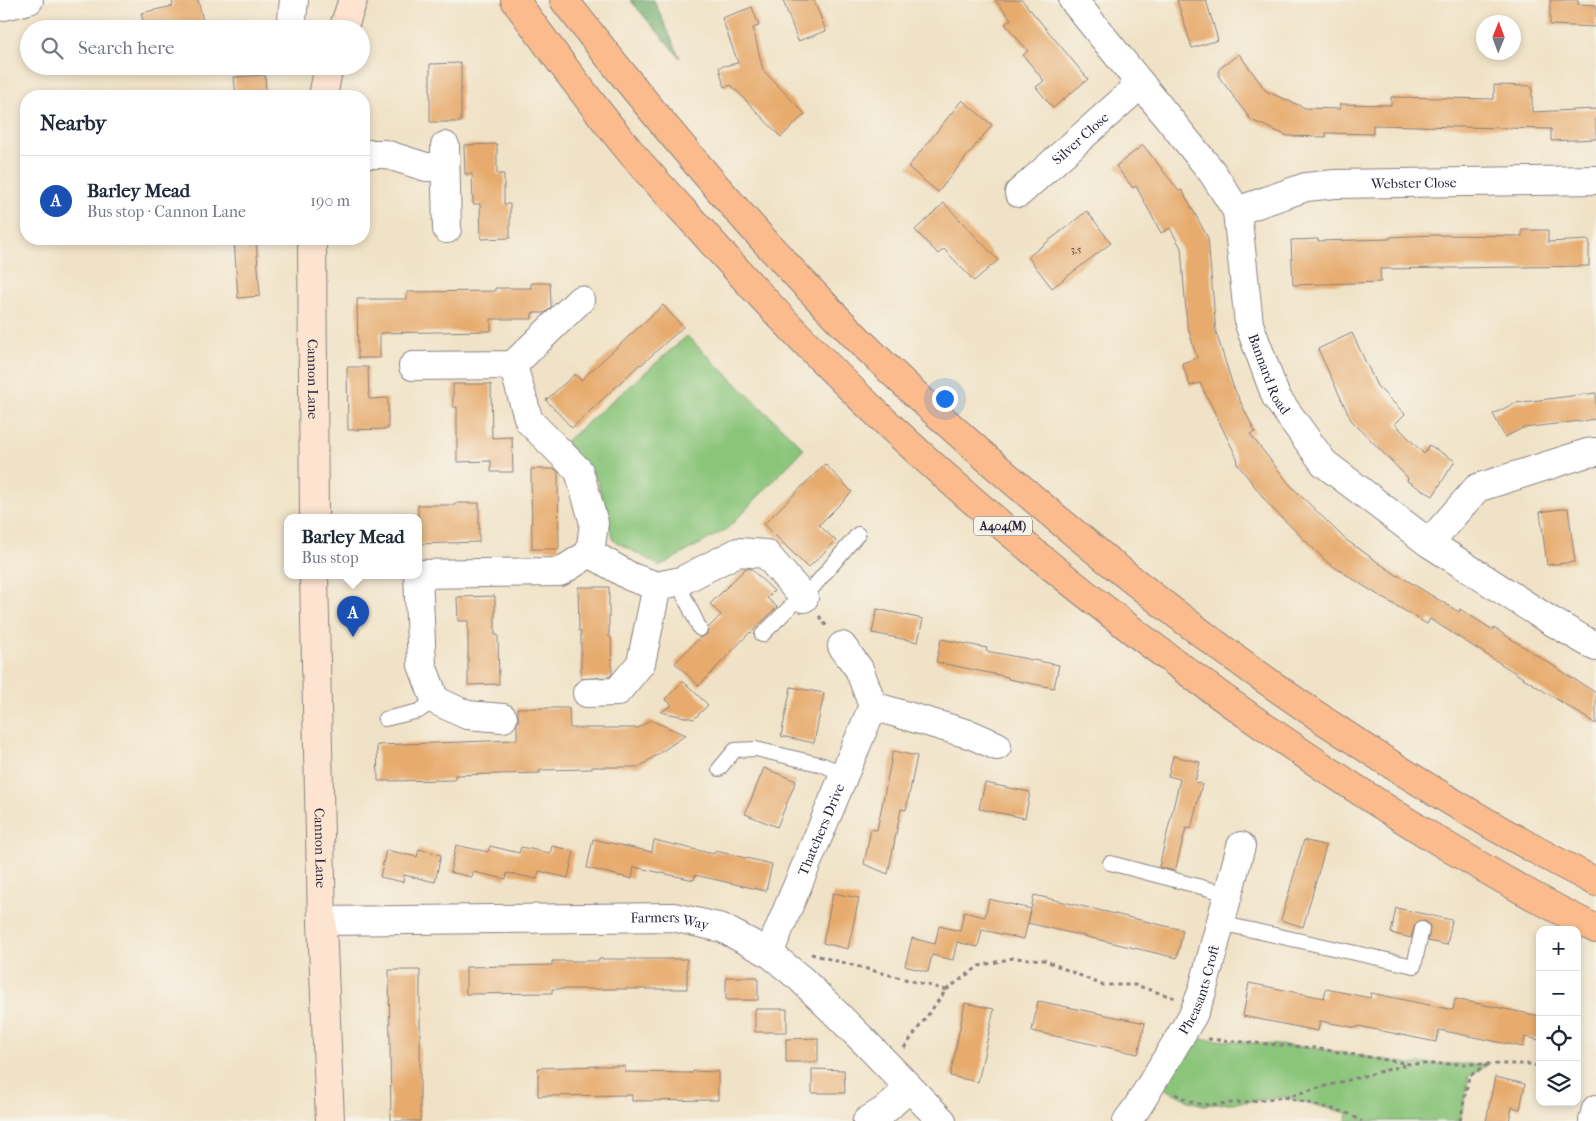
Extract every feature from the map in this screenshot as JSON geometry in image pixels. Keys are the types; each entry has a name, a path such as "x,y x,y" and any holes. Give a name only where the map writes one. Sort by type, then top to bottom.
{"highway":[{"name":"A404(M)","path":"515,0 577,84 634,156 747,282 819,357 885,421 966,494 1115,619 1191,676 1338,778 1445,846 1596,930"},
{"name":"A404(M)","path":"564,0 673,137 736,211 820,300 905,384 1069,530 1148,594 1250,669 1370,751 1477,817 1596,882"}],"street":[{"path":"0,8 29,0"},
{"path":"292,20 294,0"},
{"path":"346,20 353,0"},
{"name":"Bannard Road","path":"1073,0 1212,172 1237,210 1249,324 1276,397 1324,463 1429,542 1546,618 1596,647"},
{"path":"325,90 328,75"},
{"name":"Silver Close","path":"1019,193 1141,84"},
{"path":"370,154 385,154 426,167 445,157 447,229"},
{"name":"Webster Close","path":"1237,210 1306,187 1335,184 1596,180"},
{"name":"Cannon Lane","path":"312,245 314,514"},
{"path":"413,366 513,366 580,300"},
{"path":"513,366 529,421 579,471 594,523 590,553"},
{"path":"1429,542 1477,488 1515,474 1596,452"},
{"path":"590,553 631,577 669,584 738,552 766,554 803,596"},
{"path":"422,574 560,572 590,553"},
{"name":"Cannon Lane","path":"314,579 322,922 330,1121"},
{"path":"418,579 422,665 435,700 467,715 504,718"},
{"path":"587,693 617,692 641,663 669,584"},
{"path":"842,646 859,669 872,706 972,735 997,746"},
{"name":"Thatchers Drive","path":"772,946 872,706"},
{"name":"Pheasants Croft","path":"1127,1121 1193,1015 1202,992 1241,846"},
{"name":"Farmers Way","path":"322,922 673,917 722,928 772,946 802,980 942,1121"},
{"path":"867,1121 885,1110 909,1088"},
{"path":"1593,1121 1596,1109"}],"lane":[{"path":"762,635 803,596 858,534"},
{"path":"669,584 684,596 700,628"},
{"path":"385,719 419,711 435,700"},
{"path":"719,769 736,750 756,749 823,765 844,774"},
{"path":"1110,863 1228,894"},
{"path":"1220,923 1414,966 1422,929"}],"path":[{"path":"803,596 842,646"},
{"path":"772,946 798,951 946,990"},
{"path":"886,1063 901,1051 946,990 980,966 1013,958 1044,960 1102,985 1135,985 1197,1005"},
{"path":"1180,1037 1314,1048 1410,1064 1536,1066"},
{"path":"1153,1082 1189,1101 1203,1105 1284,1097 1410,1064"},
{"path":"1460,1121 1469,1076 1489,1064"},
{"path":"1284,1097 1345,1112 1362,1121"}],"green space":[{"path":"630,0 654,0 680,58"},
{"path":"687,336 804,449 727,529 660,566 613,540 598,482 565,442"},
{"path":"1180,1037 1314,1048 1410,1064 1489,1064 1469,1076 1460,1121 1346,1121 1347,1113 1284,1097 1203,1105 1189,1101 1153,1082"}],"building":[{"path":"172,0 198,0 203,20 143,20 141,13 173,6"},
{"path":"783,0 814,0 826,31 798,41"},
{"path":"995,0 1022,0 1088,79 1053,108 1036,87 1044,81 1023,55 1028,51 1005,24 1011,19"},
{"path":"1177,0 1206,0 1218,40 1192,48"},
{"path":"1550,0 1578,0 1578,4 1596,5 1596,27 1550,25"},
{"path":"752,7 759,26 753,28 763,70 805,114 781,137 731,85 724,87 719,67 738,63 722,18"},
{"path":"1239,54 1266,91 1305,108 1340,109 1340,104 1391,105 1391,97 1494,99 1494,85 1532,86 1532,112 1596,109 1596,139 1551,141 1551,129 1373,125 1373,134 1326,133 1326,137 1288,136 1251,120 1219,77 1219,69"},
{"path":"461,63 461,122 430,122 430,64"},
{"path":"265,75 266,90 235,90 234,77"},
{"path":"962,100 992,125 938,192 908,167"},
{"path":"497,144 497,174 504,174 504,204 510,204 510,238 481,239 480,204 473,204 472,174 465,174 464,145"},
{"path":"1143,145 1179,191 1182,190 1208,238 1216,332 1233,386 1255,432 1250,434 1291,486 1346,540 1398,576 1459,612 1460,609 1493,630 1494,628 1596,693 1596,724 1430,619 1427,624 1328,563 1269,505 1236,462 1238,460 1200,383 1190,386 1182,363 1197,358 1187,325 1181,248 1170,228 1161,233 1136,186 1133,188 1116,166"},
{"path":"944,203 998,260 974,281 944,249 938,254 915,230"},
{"path":"1087,211 1111,243 1052,288 1028,257"},
{"path":"1522,230 1548,230 1548,242 1589,240 1589,266 1380,269 1381,282 1293,285 1291,240 1390,239 1390,237 1433,235 1522,236"},
{"path":"234,245 256,245 260,296 238,298"},
{"path":"531,283 550,283 551,307 545,313 532,313 532,319 491,319 491,331 380,333 380,358 358,358 357,299 407,299 407,292 495,291 495,288 531,288"},
{"path":"663,305 683,327 640,364 572,428 546,400 575,374 581,380"},
{"path":"1352,333 1377,386 1405,414 1395,424 1424,454 1429,445 1455,461 1433,496 1407,481 1408,478 1351,420 1318,349"},
{"path":"347,367 368,367 369,399 388,398 388,429 348,430"},
{"path":"453,384 491,384 492,438 512,437 513,472 491,472 491,461 457,462 457,407 453,407"},
{"path":"1596,393 1596,419 1523,428 1505,437 1493,414 1515,403"},
{"path":"825,464 852,492 819,525 836,541 808,568 764,524"},
{"path":"531,469 555,469 558,472 559,549 532,549"},
{"path":"455,503 479,503 479,542 422,544 422,514 418,514 418,505 455,505"},
{"path":"1568,508 1575,562 1547,565 1540,512"},
{"path":"746,568 751,569 774,591 767,598 777,607 750,632 699,686 675,663 699,638 707,634 708,628 721,615 710,604"},
{"path":"578,587 609,587 609,637 611,637 612,674 609,677 581,679 581,631 579,631"},
{"path":"495,596 495,635 498,635 499,684 468,685 468,621 458,621 457,597"},
{"path":"877,609 923,619 918,642 872,633"},
{"path":"941,639 987,648 986,651 1059,665 1054,688 936,662"},
{"path":"683,681 708,705 694,719 661,712 672,705 665,699"},
{"path":"791,687 824,693 814,743 781,736"},
{"path":"517,708 569,708 570,728 638,728 650,720 686,735 639,767 592,767 592,769 540,770 540,773 455,775 455,780 378,781 377,745 517,740 517,724 519,719"},
{"path":"893,751 917,756 906,810 901,809 888,874 864,864 871,829 877,830"},
{"path":"1173,756 1200,762 1195,782 1202,784 1191,829 1186,828 1175,871 1159,867 1180,779 1168,776"},
{"path":"764,768 796,781 777,827 745,814"},
{"path":"985,783 1030,792 1025,818 979,809"},
{"path":"593,839 652,852 654,840 714,854 715,851 772,864 766,891 695,875 694,880 634,867 632,879 587,868"},
{"path":"1304,840 1326,846 1303,927 1281,920"},
{"path":"456,845 488,852 490,846 519,853 521,847 550,853 552,846 574,851 568,878 539,871 537,879 507,873 506,879 473,872 472,877 450,872"},
{"path":"419,849 441,855 435,882 404,875 403,882 380,877 386,850 417,857"},
{"path":"833,893 859,898 848,949 823,943"},
{"path":"1034,895 1183,930 1177,958 1028,923 1031,910 1024,939 982,930 978,947 957,942 953,960 932,955 928,972 905,966 912,938 935,944 939,926 960,931 964,912 985,917 989,899 1031,909"},
{"path":"1396,908 1452,920 1447,945 1428,941 1430,927 1424,921 1419,921 1415,924 1411,938 1391,933"},
{"path":"599,959 687,959 687,989 552,989 552,993 466,994 466,967 552,965 552,961 599,961"},
{"path":"389,970 420,970 420,1121 391,1121"},
{"path":"726,977 758,977 758,1000 726,1000"},
{"path":"1249,983 1324,998 1326,989 1370,998 1371,993 1453,1010 1455,999 1536,1015 1536,1039 1525,1037 1523,1047 1439,1030 1436,1042 1358,1026 1357,1028 1320,1021 1318,1031 1243,1016"},
{"path":"1038,1001 1145,1023 1138,1054 1032,1031"},
{"path":"965,1003 994,1009 978,1082 950,1076"},
{"path":"755,1009 787,1009 787,1032 755,1032"},
{"path":"818,1038 818,1062 786,1062 786,1039"},
{"path":"625,1066 625,1072 718,1072 718,1100 632,1101 632,1095 538,1096 538,1068"},
{"path":"812,1069 844,1070 845,1093 812,1093"},
{"path":"1495,1077 1525,1084 1520,1109 1512,1107 1509,1121 1486,1121"}],"place":[{"name":"Barley Mead","path":"353,637"}]}
